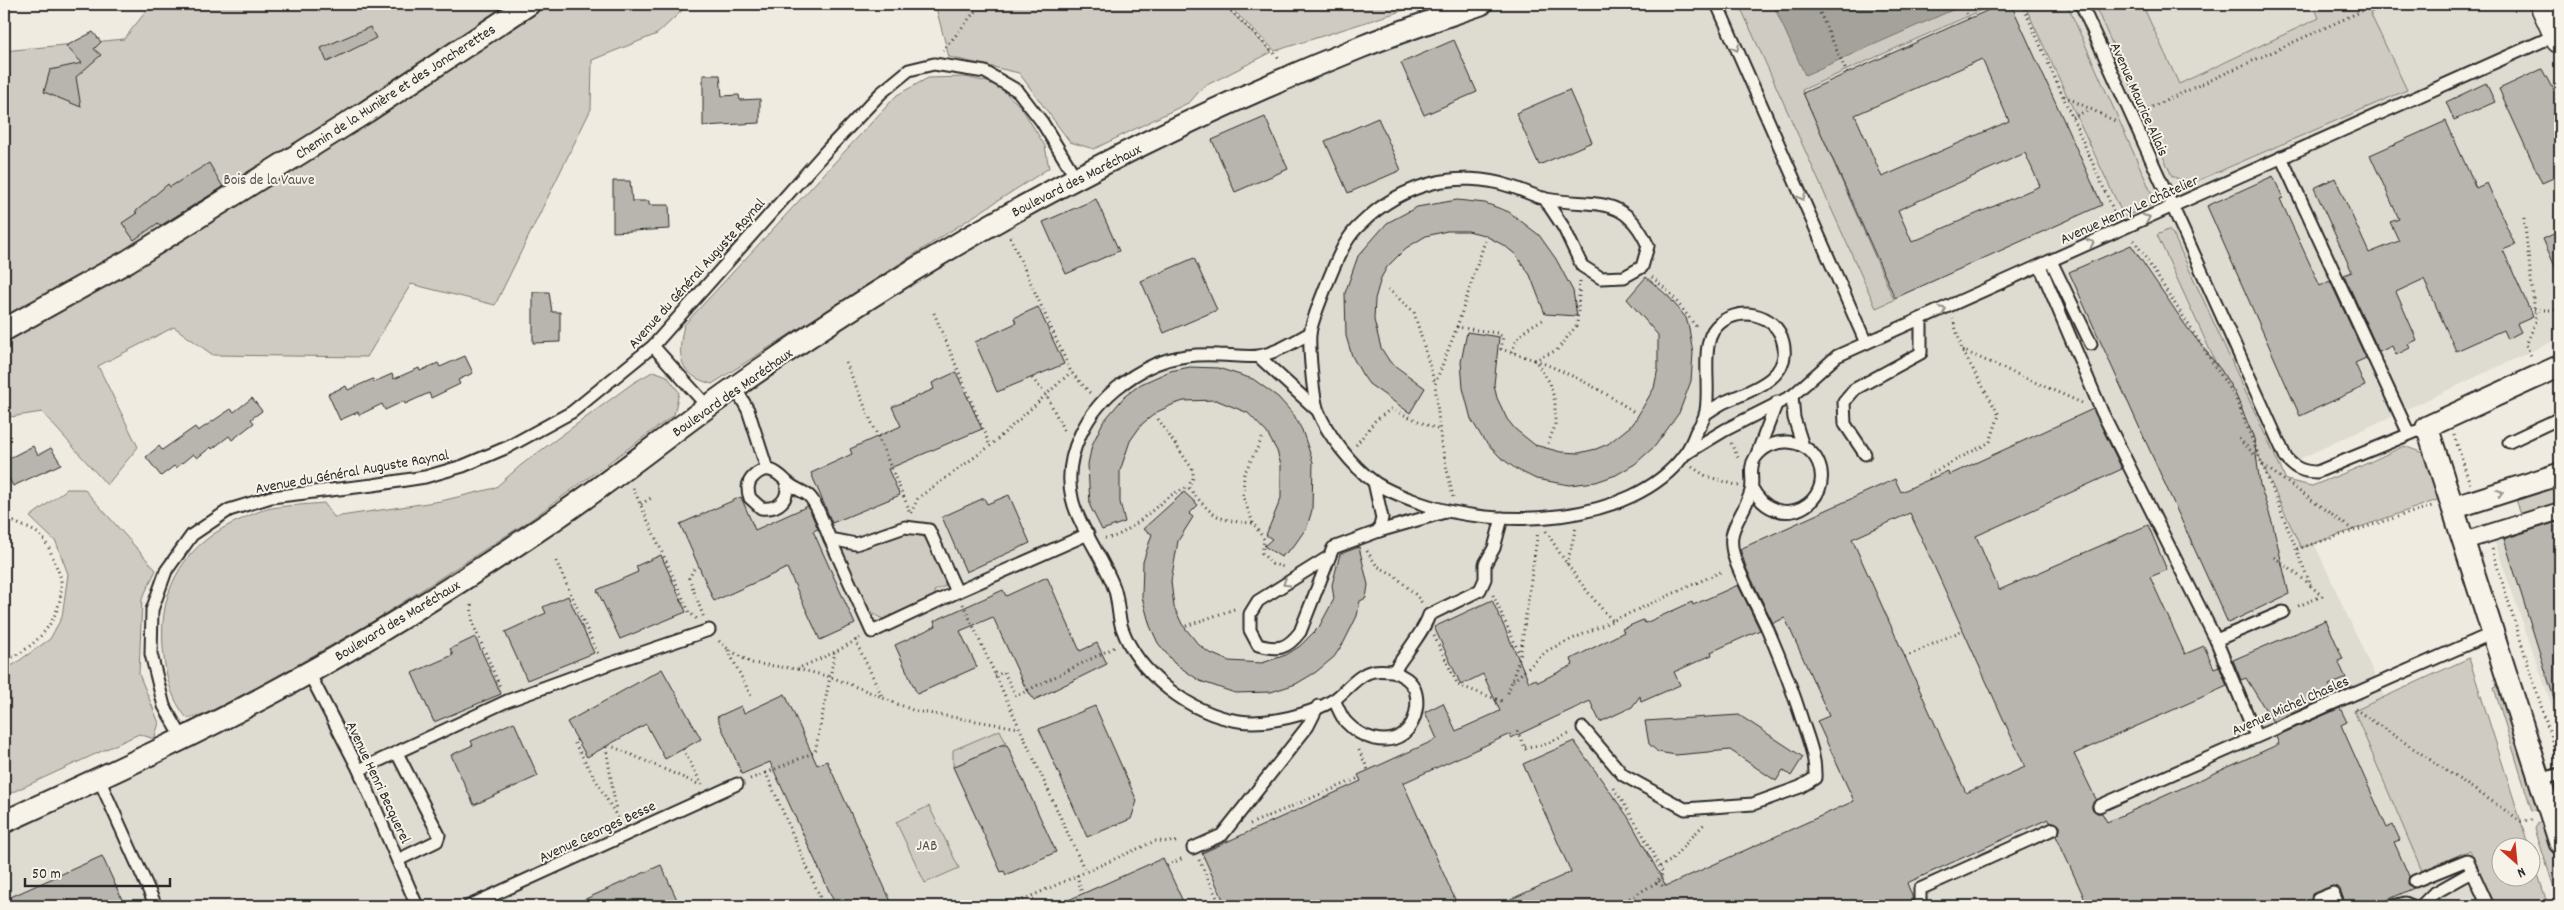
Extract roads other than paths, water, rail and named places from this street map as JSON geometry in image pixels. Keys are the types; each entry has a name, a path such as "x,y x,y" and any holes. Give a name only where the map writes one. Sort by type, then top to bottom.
{"street":[{"name":"Chemin de la Hunière et des Joncherettes","path":"4,330 137,256 366,112 528,4"},
{"name":"Boulevard des Maréchaux","path":"4,822 183,739 309,673 411,612 538,531 735,387 910,272 1002,218 1076,178 1234,100 1365,46 1481,4"},
{"path":"2544,4 2559,36"},
{"path":"2560,366 2449,418 2418,430 2453,508 2560,843"},
{"path":"2453,508 2560,474"},
{"path":"2464,541 2560,511"}],"lane":[{"path":"1717,4 1866,343"},
{"name":"Avenue Maurice Allais","path":"2081,4 2280,446 2290,463 2306,472 2317,472 2418,430"},
{"name":"Avenue Henry Le Châtelier","path":"1683,457 1725,430 1792,396 1837,356 2559,36"},
{"name":"Avenue du Général Auguste Raynal","path":"183,739 164,706 151,654 152,610 166,571 192,535 229,510 271,497 373,485 425,476 463,466 508,447 572,412 653,346 804,174 881,93 909,70 934,64 985,72 1018,91 1042,122 1076,178"},
{"path":"2281,158 2418,430"},
{"path":"1317,410 1310,333 1345,244 1365,220 1382,205 1405,192 1435,182 1474,180 1506,184 1544,198 1596,204 1622,210 1639,225 1648,246 1642,267 1624,277 1602,278 1582,266 1564,228 1544,198"},
{"path":"2045,263 2091,344"},
{"path":"2045,263 2102,412 2216,640 2256,736"},
{"path":"1258,356 1317,410 1340,447 1374,482 1408,498 1451,512 1502,518 1540,518 1597,509 1645,489 1668,472 1683,457 1705,414 1708,346 1715,328 1735,314 1754,313 1773,324 1783,340 1784,358 1773,378 1758,389 1723,402 1705,414"},
{"path":"1865,454 1845,424 1844,402 1854,389 1921,353 1922,319"},
{"path":"1310,333 1286,347 1258,356 1180,355 1152,365 1122,384 1099,405 1084,427 1074,449 1072,499 1115,587 1122,628 1150,671 1170,692 1196,708 1240,721 1269,721 1294,716 1334,700 1372,671 1394,671 1408,680 1416,695 1416,715 1403,734 1383,740 1364,737 1346,722 1334,700"},
{"path":"653,346 708,407"},
{"path":"735,387 748,410 767,469"},
{"path":"1792,396 1794,418 1803,446"},
{"path":"1755,459 1762,450 1782,442 1803,446 1812,453 1821,474 1820,485 1808,504 1798,510 1776,511 1766,506 1757,498 1752,488 1751,468 1777,402"},
{"path":"2509,442 2560,418"},
{"path":"786,482 787,494 782,503 769,509 756,506 750,498 748,486 750,479 758,472 767,469 778,472 786,482 811,497 872,632 1088,534"},
{"path":"1374,482 1382,518 1379,531"},
{"path":"1583,728 1622,775 1686,809 1753,804 1800,788 1815,778 1816,762 1795,696 1768,631 1737,565 1731,544 1734,525 1744,508 1752,488"},
{"path":"1744,508 1766,506"},
{"path":"1327,558 1258,601 1250,614 1250,630 1258,645 1276,650 1292,642 1300,632 1327,558 1333,548 1379,531 1451,512"},
{"path":"1394,671 1428,617 1480,590 1485,579 1485,564 1494,548 1502,518"},
{"path":"830,538 856,544 905,527 929,530 958,592"},
{"path":"2216,640 2289,610"},
{"path":"359,770 507,701 709,630"},
{"name":"Avenue Michel Chasles","path":"2099,806 2493,633"},
{"name":"Avenue Henri Becquerel","path":"309,673 359,770 417,906"},
{"path":"1194,850 1222,836 1308,726 1318,706"},
{"path":"397,753 439,835 437,841 398,860"},
{"path":"2540,780 2560,774"},
{"path":"99,778 156,906"},
{"name":"Avenue Georges Besse","path":"469,906 625,834 709,799 737,784"},
{"path":"1920,906 1920,888 2053,829"},
{"path":"2415,881 2467,860 2488,906"},
{"path":"2421,906 2433,894 2472,872"},
{"path":"2318,899 2333,893 2339,906"},
{"path":"2394,906 2405,903 2412,906"}],"park label":[{"name":"Bois de la Vauve","path":"269,179"},
{"name":"JAB","path":"927,845"}]}
